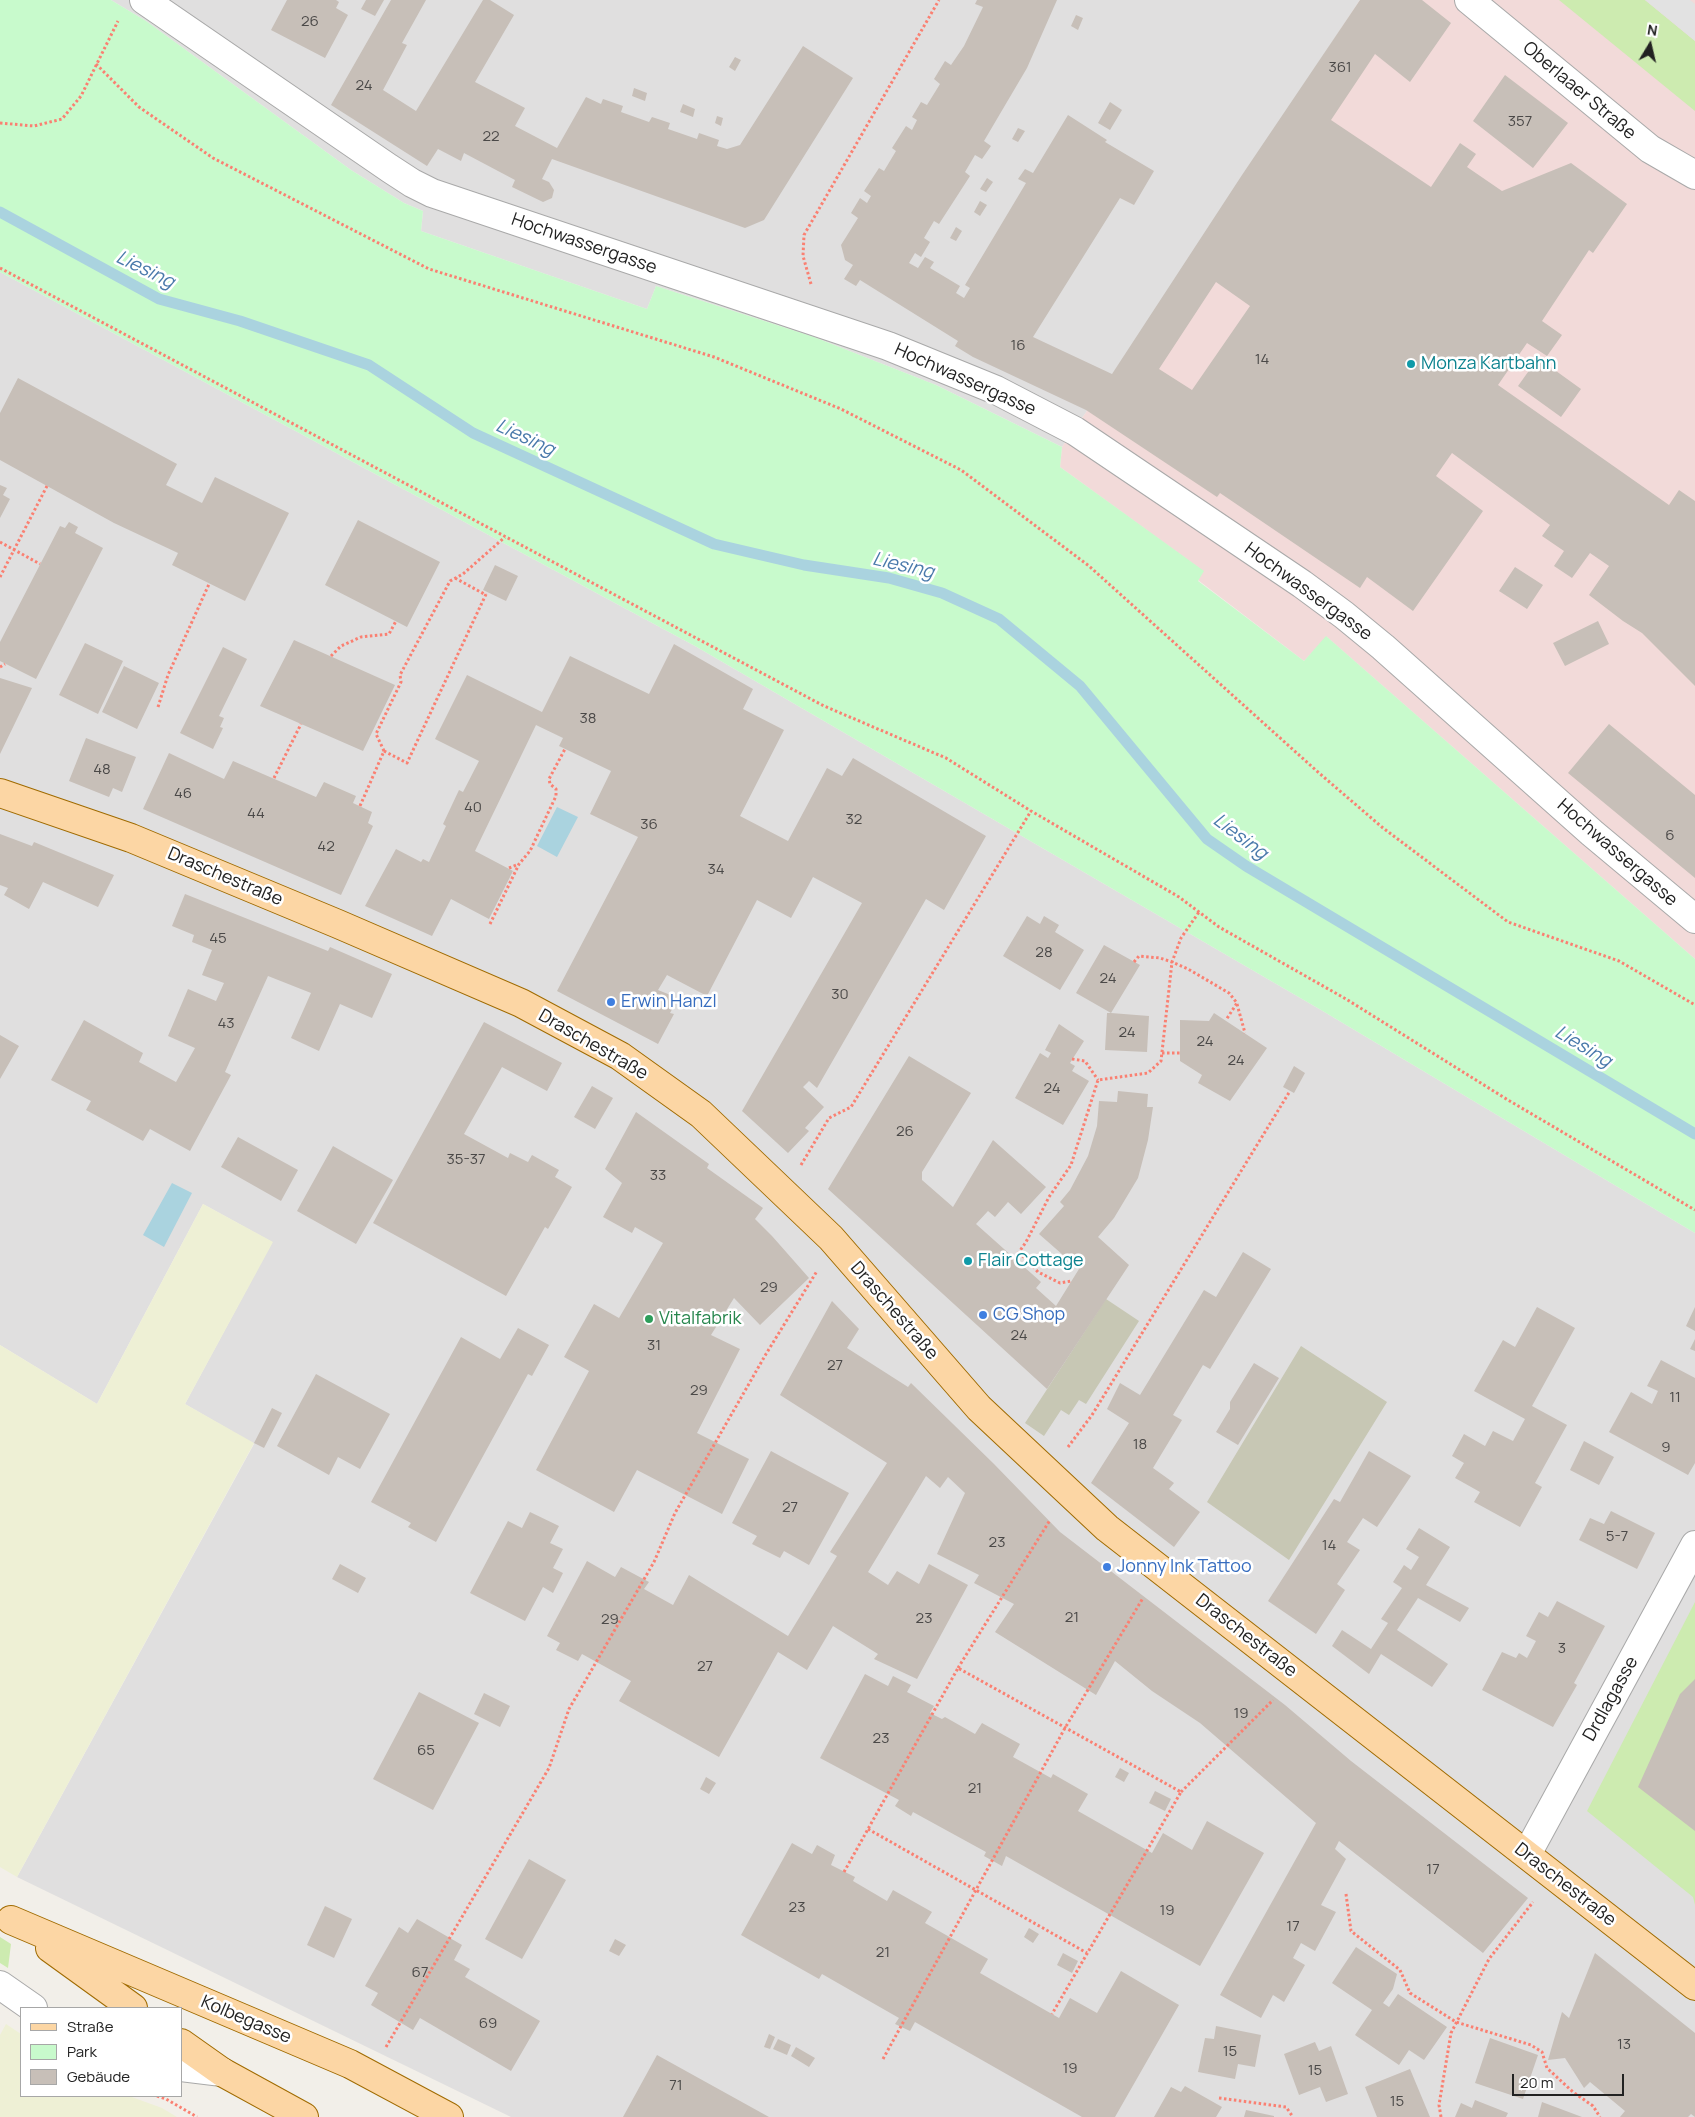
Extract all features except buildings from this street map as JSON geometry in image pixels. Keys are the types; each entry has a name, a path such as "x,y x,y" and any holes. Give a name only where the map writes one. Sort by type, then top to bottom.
{"main road":[{"name":"Draschestraße","path":"0,794 131,838 521,1003 620,1056 701,1114 830,1238 979,1408 1107,1528 1695,1986"},
{"name":"Kolbegasse","path":"6,1916 133,2007"},
{"name":"Kolbegasse","path":"6,1916 350,2064 449,2117"},
{"path":"182,2044 222,2072 304,2117"}],"street":[{"name":"Hochwassergasse","path":"144,0 412,183 452,200 827,325 942,367 996,390 1075,431 1344,614 1592,833 1695,919"},
{"name":"Oberlaaer Straße","path":"1469,0 1650,149 1695,175"},
{"name":"Drdlagasse","path":"1527,1854 1695,1545"},
{"path":"0,1985 32,2007"},
{"path":"182,2067 222,2072"}],"path":[{"path":"827,325 813,290 803,256 804,235 939,0"},
{"path":"0,123 34,126 62,119 80,96 121,15"},
{"path":"96,64 139,108 213,158 429,269 714,358 841,409 961,470 1089,566 1319,773 1383,828 1508,922 1619,961 1695,1005"},
{"path":"0,268 824,706 946,758 1031,811 1179,897 1219,927 1346,999 1508,1100 1695,1210"},
{"path":"0,577 47,486"},
{"path":"455,578 487,594 407,762 384,751 376,734 401,682 400,675 450,581 455,578 463,574 505,537"},
{"path":"0,542 40,564"},
{"path":"158,706 168,675 209,584"},
{"path":"331,656 341,646 361,637 389,634 396,621"},
{"path":"0,667 5,664"},
{"path":"274,778 301,724"},
{"path":"490,924 519,864 530,851 556,796 556,789 550,784 548,779 565,749"},
{"path":"360,806 384,751"},
{"path":"784,1194 829,1118 851,1107 1031,811"},
{"path":"509,868 519,864"},
{"path":"1098,1080 1148,1073 1161,1061 1172,962 1181,938 1199,912"},
{"path":"1134,962 1139,956 1160,958 1188,968 1229,993 1236,1004 1244,1033"},
{"path":"1226,1020 1236,1004"},
{"path":"1162,1052 1180,1053"},
{"path":"1072,1058 1085,1061 1098,1080"},
{"path":"1015,1258 1049,1197 1071,1165 1098,1080"},
{"path":"1049,1474 1092,1414 1290,1091"},
{"path":"1019,1252 1038,1272 1060,1283 1071,1281"},
{"path":"385,2050 549,1768 569,1709 654,1562 675,1513 766,1354 818,1269"},
{"path":"844,1872 958,1668 1050,1520"},
{"path":"883,2059 1065,1728 1144,1595"},
{"path":"958,1668 1181,1792"},
{"path":"1052,2014 1181,1792 1276,1697"},
{"path":"868,1829 1087,1954"},
{"path":"1346,1894 1351,1931 1400,1970 1410,1993 1456,2022 1531,2045 1542,2052 1546,2068 1573,2092 1593,2106 1600,2117"},
{"path":"1440,2117 1439,2105 1451,2033 1489,1959 1534,1901"},
{"path":"159,2097 197,2117"},
{"path":"1219,2098 1286,2107 1293,2117"}],"shaded area":[{"path":"111,0 1360,0 1129,350 1062,447 936,385 814,337 656,286 647,309 421,231 423,211 404,203 351,170 146,21"},
{"path":"1360,0 1695,0 1695,959 1327,637 1304,661 1198,580 1203,571 1060,467 1062,447 1129,350"},
{"path":"1645,0 1690,0 1695,4 1695,41"},
{"path":"0,272 695,646 1321,1010 1695,1233 1695,2117 511,2117 17,1877 254,1444 185,1404 272,1242 203,1204 97,1404 0,1345"},
{"path":"203,1204 273,1242 185,1404 254,1443 17,1877 0,1867 0,1345 97,1404"},
{"path":"1106,1299 1139,1321 1086,1404 1079,1400 1069,1415 1061,1410 1044,1436 1025,1423"},
{"path":"1301,1346 1387,1402 1289,1560 1207,1502"},
{"path":"6,2024 20,2033 20,2097 132,2097 162,2108 177,2117 0,2117 0,2035"}],"green space":[{"path":"0,0 111,0 146,21 351,170 404,203 423,211 421,231 647,309 656,286 814,337 936,385 1062,447 1060,467 1204,571 1198,581 1304,661 1326,636 1695,959 1695,1233 1321,1010 695,646 0,272"},
{"path":"1559,0 1645,0 1695,41 1695,111"},
{"path":"1695,1602 1695,1905 1693,1897 1587,1811"},
{"path":"0,1937 11,1944 8,1968 0,1963"}],"water":[{"path":"557,807 578,817 557,857 537,846"},
{"path":"172,1183 192,1193 164,1247 143,1235"}],"waterway":[{"name":"Liesing","path":"0,212 159,299 240,321 369,365 473,433 714,544 804,565 889,578 942,593 999,619 1080,686 1207,839 1246,866 1695,1134"}],"place":[{"name":"Monza Kartbahn","path":"1411,364"},
{"name":"Erwin Hanzl","path":"611,1002"},
{"name":"Flair Cottage","path":"968,1261"},
{"name":"CG Shop","path":"983,1315"},
{"name":"Vitalfabrik","path":"649,1319"},
{"name":"Jonny Ink Tattoo","path":"1107,1567"}]}
